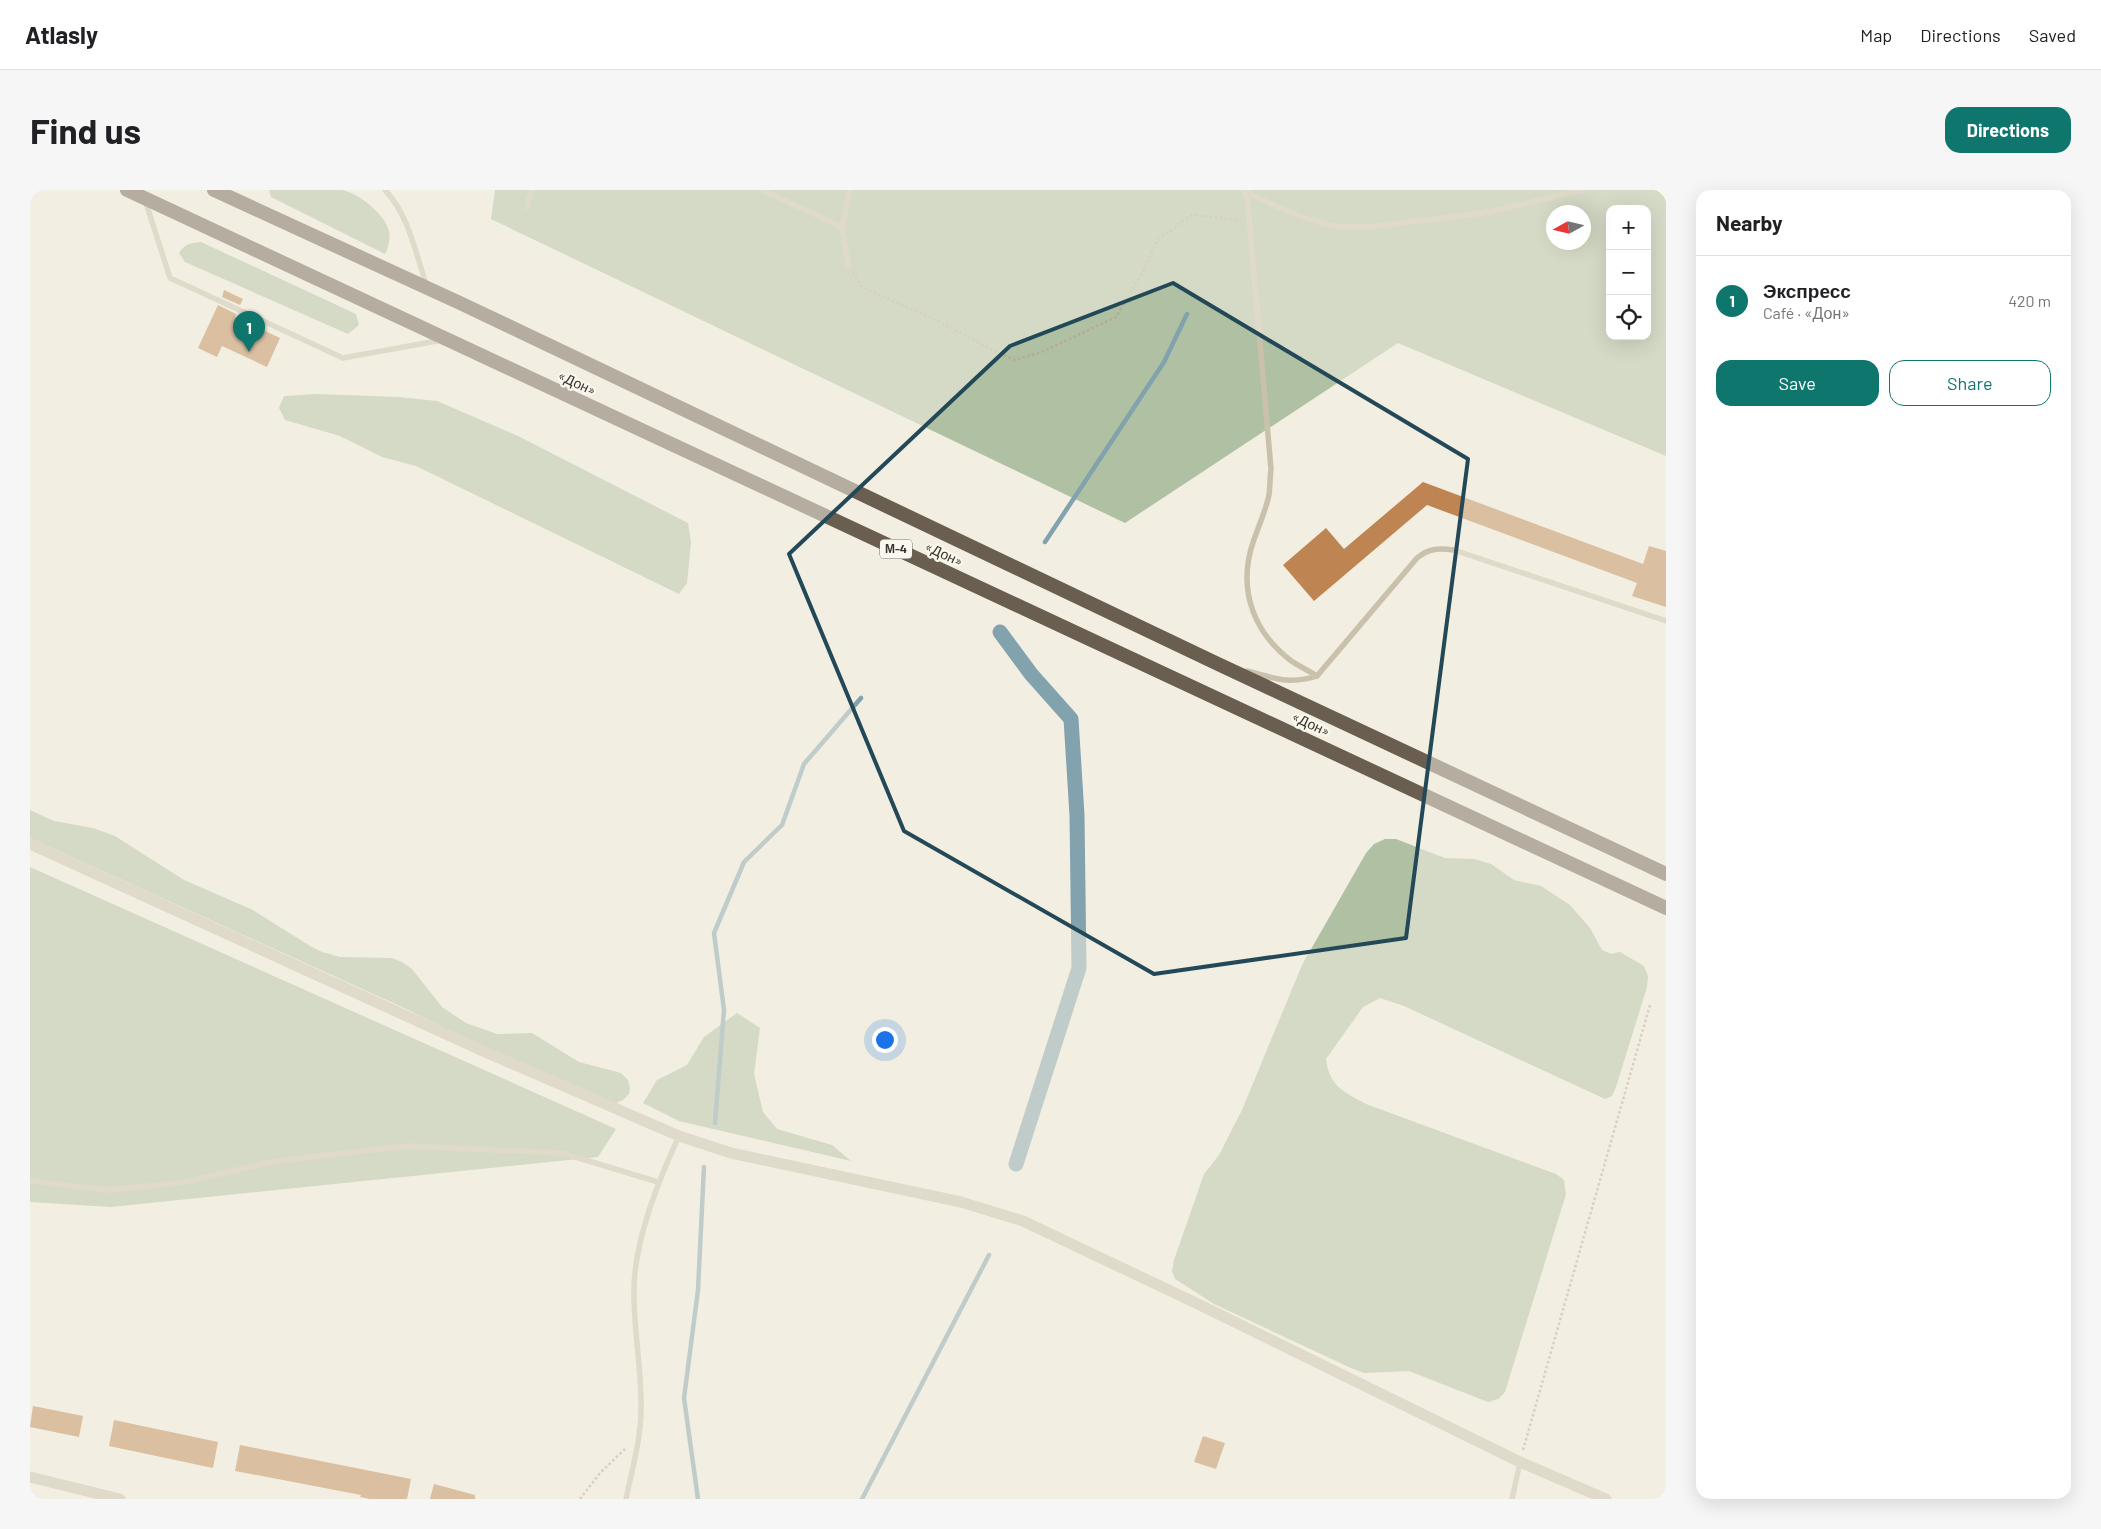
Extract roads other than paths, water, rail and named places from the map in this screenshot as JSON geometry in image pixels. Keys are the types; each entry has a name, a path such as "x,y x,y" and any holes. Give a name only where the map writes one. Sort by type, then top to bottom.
{"highway":[{"name":"«Дон»","path":"127,190 1666,908"},
{"name":"«Дон»","path":"214,190 231,195 1218,664 1666,874"}],"street":[{"path":"30,844 483,1051 679,1136 731,1152 961,1202 1023,1221 1198,1304 1520,1462 1606,1499"},
{"path":"30,1477 120,1499"}],"lane":[{"path":"385,190 394,199 405,222 428,289"},
{"path":"527,207 532,190"},
{"path":"762,190 842,227"},
{"path":"848,264 842,227 850,190"},
{"path":"1246,192 1294,214 1332,226 1368,227 1484,213 1582,190"},
{"path":"1246,192 1271,468 1269,495 1250,550 1247,569 1248,595 1254,619 1270,642 1291,660 1317,676"},
{"path":"144,198 170,278 178,282 343,358 445,339"},
{"path":"1218,664 1288,681 1301,681 1317,676 1417,558 1426,551 1438,548 1454,550 1666,621"},
{"path":"626,1499 640,1435 641,1408 634,1287 638,1256 658,1182 679,1136"},
{"path":"30,1181 107,1190 171,1184 276,1161 407,1146 562,1154 658,1182"},
{"path":"1512,1499 1520,1462"}],"waterway":[{"path":"1045,542 1164,362 1187,314"},
{"path":"1000,632 1031,674 1071,719 1077,815 1079,968 1016,1164"},
{"path":"715,1123 724,1010 714,933 744,862 782,825 804,764 861,698"},
{"path":"698,1499 684,1398 698,1290 704,1167"},
{"path":"862,1499 989,1255"}],"place":[{"name":"Экспресс","path":"249,352"}]}
